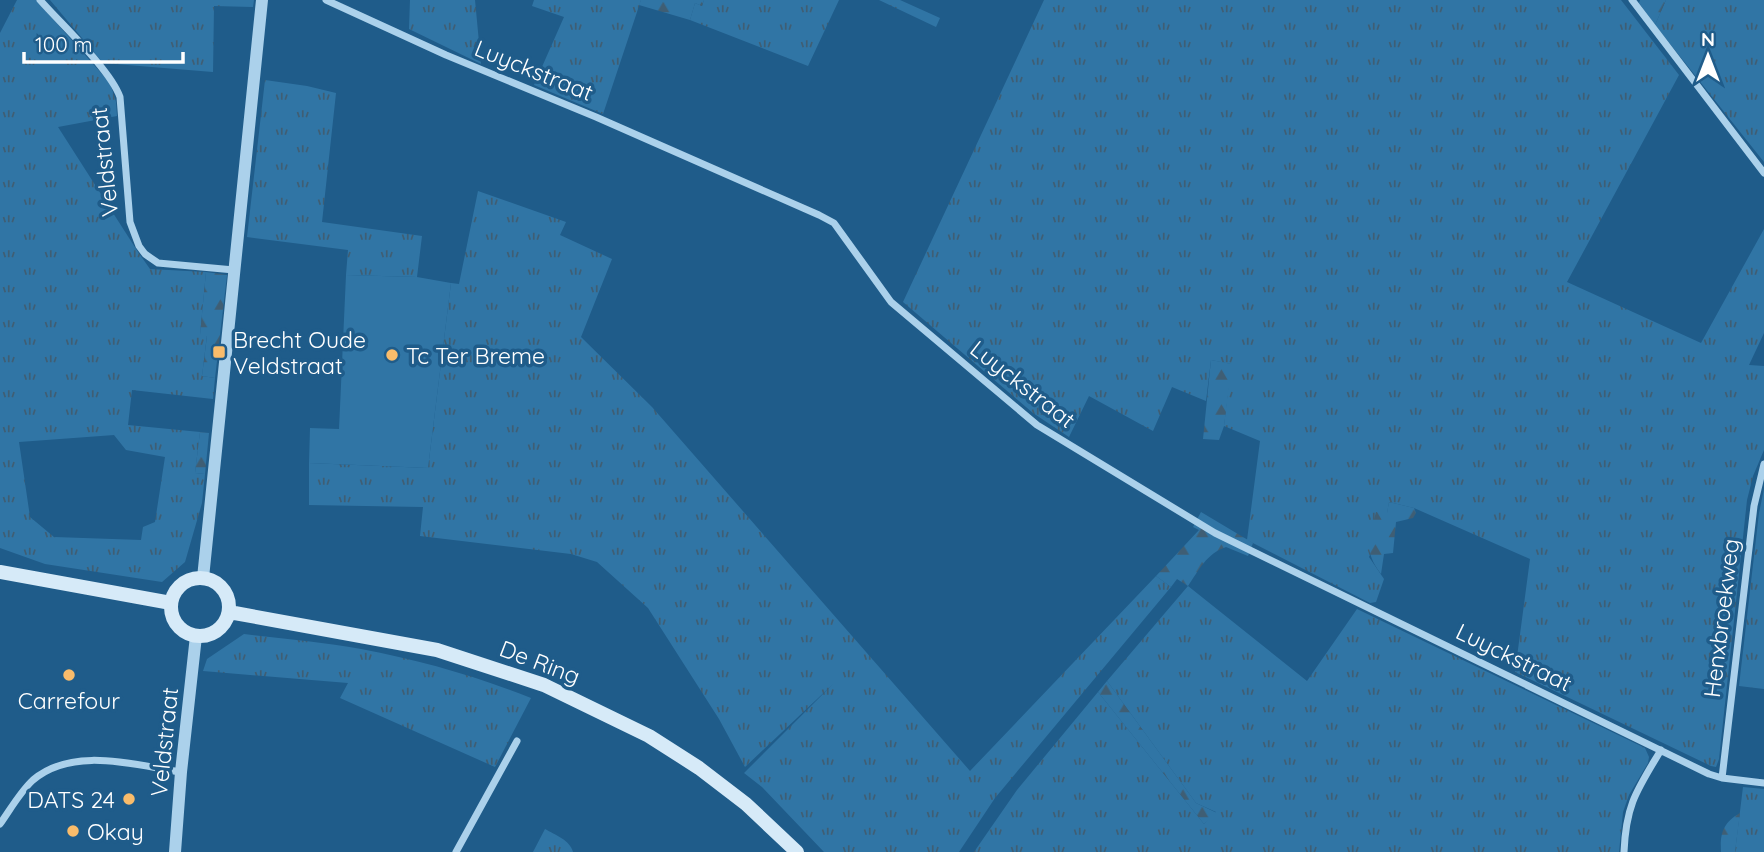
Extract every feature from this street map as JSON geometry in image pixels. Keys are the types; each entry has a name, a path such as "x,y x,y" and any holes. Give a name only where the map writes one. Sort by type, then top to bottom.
{"main road":[{"path":"0,572 171,603"},
{"path":"203,578 219,586 225,593 229,612 215,632 196,636 180,629 175,622 171,603 178,588 185,582 203,578"},
{"name":"De Ring","path":"229,612 437,650 544,685 649,736 699,768 746,804 794,851"}],"street":[{"name":"Veldstraat","path":"40,0 105,72 120,97 130,222 139,246 158,263 234,270"},
{"path":"203,578 262,0"},
{"name":"Luyckstraat","path":"326,0 446,55 596,117 834,223 891,302 1037,425 1215,533 1722,778 1764,783"},
{"path":"1632,0 1764,173"},
{"name":"Henxbroekweg","path":"1722,778 1754,506 1764,464"},
{"name":"Veldstraat","path":"175,852 196,636"},
{"path":"456,852 517,741"},
{"path":"1624,852 1629,808 1635,792 1661,750"},
{"path":"0,824 31,782 61,764 85,760 181,772"}],"green space":[{"path":"17,0 36,0 110,83 117,116 58,127 150,269 206,272 200,335 207,335 202,376 215,378 213,399 132,390 128,425 200,432 195,473 205,474 202,503 185,562 162,582 45,564 0,548 0,33","holes":["114,435 126,450 165,457 155,522 143,527 141,540 54,537 30,517 19,442"]},
{"path":"50,0 254,0 253,7 214,6 213,72 103,63"},
{"path":"410,0 475,0 481,64 409,29"},
{"path":"534,0 641,0 603,114 534,85 564,17 532,6"},
{"path":"641,0 704,0 702,6 695,3 690,20 639,5"},
{"path":"704,0 839,0 808,66 690,20 695,3 702,6"},
{"path":"879,0 900,0 940,18 936,27"},
{"path":"1044,0 1621,0 1679,75 1567,282 1701,343 1764,229 1764,333 1749,365 1764,366 1764,450 1747,500 1716,767 1515,672 1530,559 1414,508 1389,502 1387,514 1369,557 1384,579 1376,602 1370,603 1247,540 1260,441 1224,426 1231,364 1211,360 1206,401 1172,387 1153,431 1089,396 1069,437 1033,413 903,302"},
{"path":"1640,0 1666,0 1655,25 1639,3"},
{"path":"1666,0 1764,0 1764,162 1655,25"},
{"path":"265,80 336,93 322,222 422,236 417,277 346,275 348,250 247,237"},
{"path":"478,191 566,222 560,235 612,259 581,337 652,407 970,771 1156,576 1171,587 995,798 959,852 824,852 762,787 744,773 833,684 745,767 719,719 648,608 597,562 571,554 420,536 423,507 309,505 309,463 428,468 451,283 459,284"},
{"path":"206,272 227,275 215,378 202,376 207,336 200,335"},
{"name":"Tc Ter Breme","path":"346,275 417,277 451,283 428,468 309,463 310,428 339,429"},
{"path":"1211,360 1232,364 1224,426 1219,440 1203,439"},
{"path":"200,432 209,433 205,474 195,473"},
{"path":"1764,489 1764,689 1739,686"},
{"path":"1389,502 1414,508 1416,513 1413,518 1396,522 1393,553 1384,554 1381,574 1375,566 1369,544 1376,512 1387,513"},
{"path":"1201,512 1253,543 1248,556 1226,547 1208,558 1188,586 1177,579 1171,587 1156,576 1199,530 1193,527"},
{"path":"1188,586 1307,681 1357,609 1645,748 1649,757 1648,763 1629,795 1623,812 1619,852 974,852 1017,790 1098,692 1204,824 1216,812 1196,803 1107,681"},
{"path":"244,634 383,653 468,676 531,698 495,767 340,698 348,683 203,671 207,659"},
{"path":"1107,681 1196,803 1217,813 1204,824 1098,692"},
{"path":"1743,787 1764,789 1764,852 1735,852"},
{"path":"1740,813 1735,852 1721,852 1724,829"},
{"path":"545,829 565,841 573,852 533,852"}],"place":[{"name":"Brecht Oude Veldstraat","path":"219,352"},
{"name":"Tc Ter Breme","path":"392,355"},
{"name":"Carrefour","path":"69,675"},
{"name":"DATS 24","path":"129,799"},
{"name":"Okay","path":"73,831"}]}
